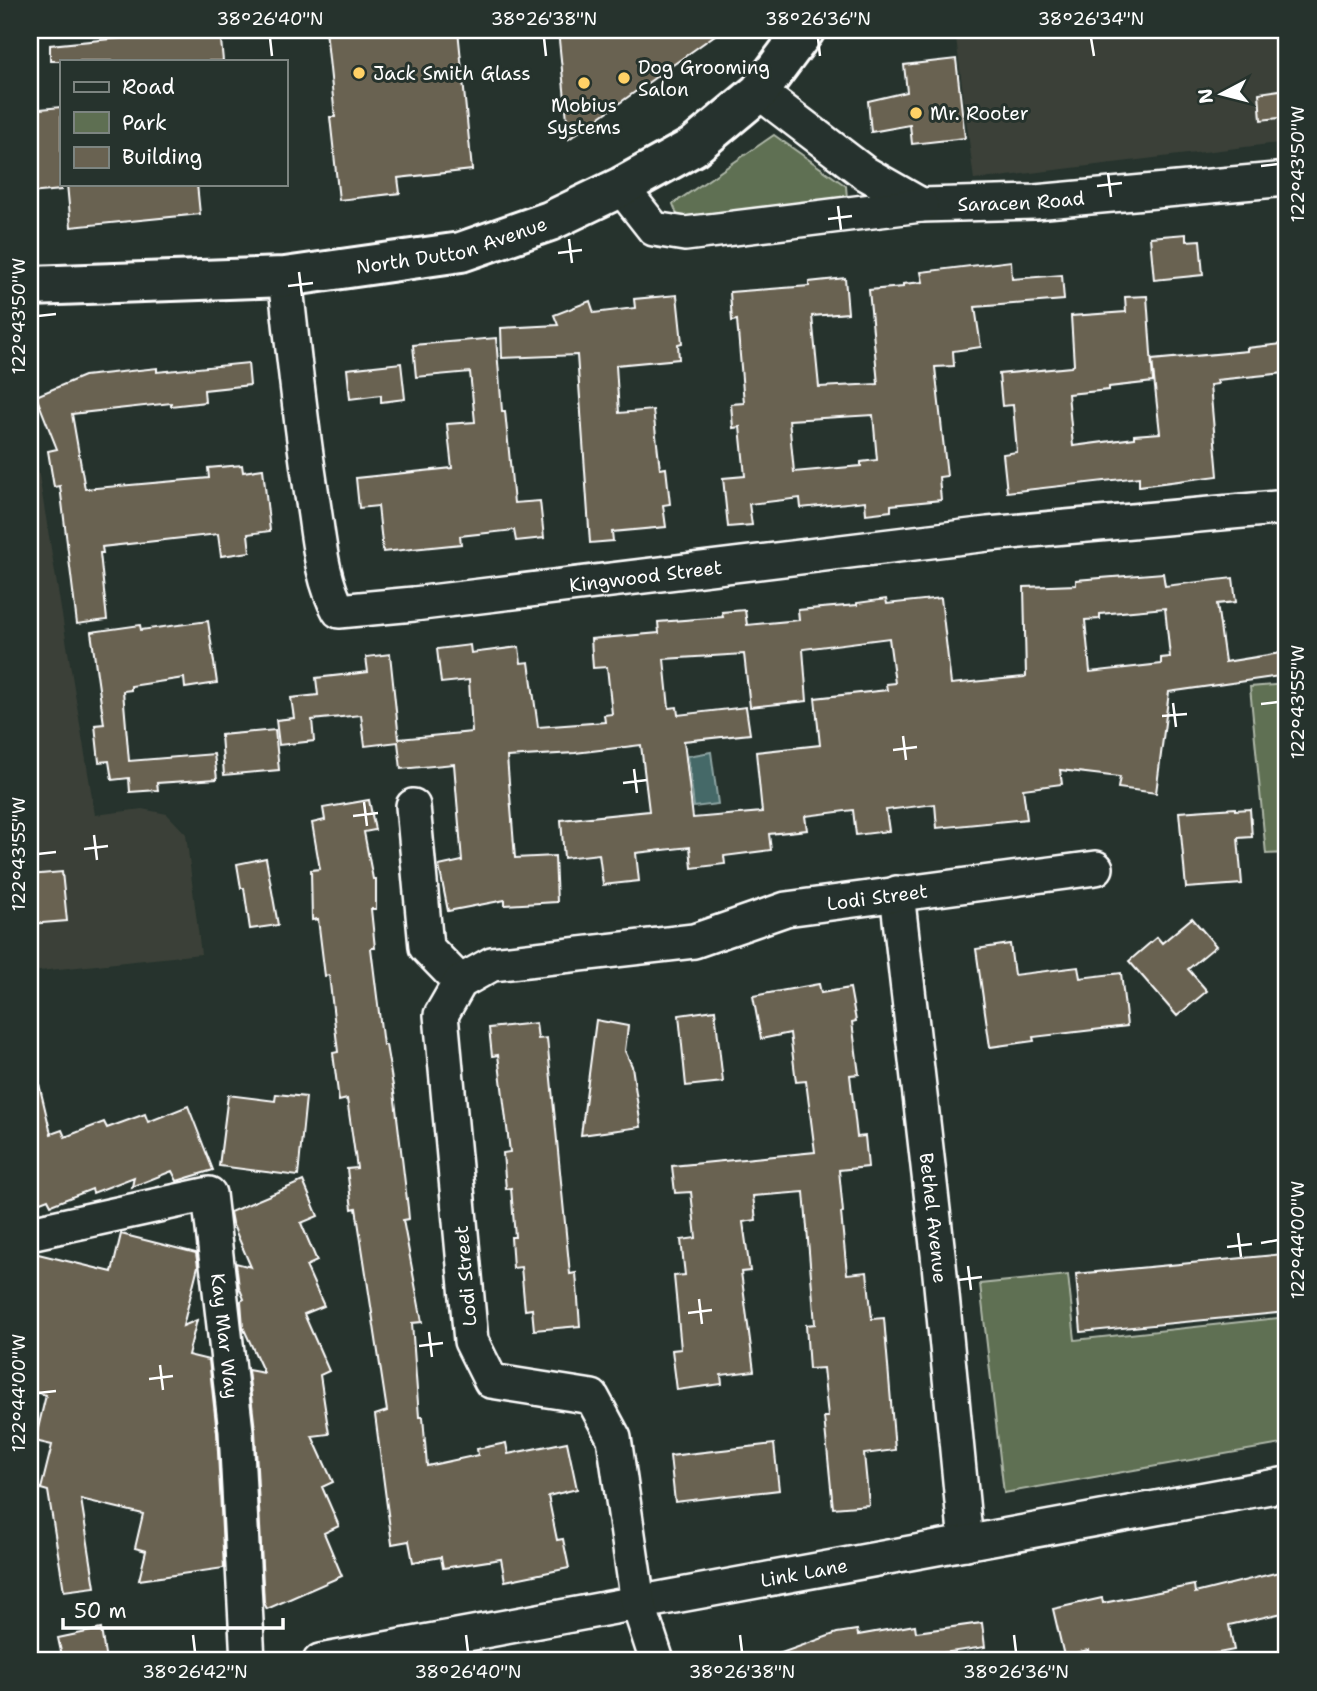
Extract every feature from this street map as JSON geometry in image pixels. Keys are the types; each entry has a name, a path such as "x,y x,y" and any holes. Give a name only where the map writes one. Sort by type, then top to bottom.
{"main road":[{"name":"North Dutton Avenue","path":"30,286 285,277 461,252 550,221 621,187 693,147 759,92 805,30"}],"street":[{"path":"759,92 864,173 921,205"},
{"name":"Saracen Road","path":"621,187 654,229 685,234 921,205 1035,202 1287,179"},
{"name":"Kingwood Street","path":"285,277 300,421 324,567 330,593 339,611 428,603 988,534 1287,507"},
{"path":"413,806 426,947 460,982"},
{"name":"Lodi Street","path":"638,1603 614,1438 593,1396 491,1381 471,1340 441,1015 460,982 492,964 694,941 786,909 1096,868"},
{"name":"Bethel Avenue","path":"897,893 938,1254 966,1543"},
{"name":"Kay Mar Way","path":"30,1233 209,1194 236,1431 248,1661"},
{"name":"Link Lane","path":"320,1661 1287,1484"},
{"path":"638,1603 657,1661"}],"shaded area":[{"path":"955,30 1287,30 1287,142 974,180"},
{"path":"30,421 95,815 142,809 167,814 186,834 201,954 30,972"}],"green space":[{"path":"774,135 846,186 847,198 678,217 673,204"},
{"path":"1287,684 1287,853 1266,854 1250,687"},
{"path":"1068,1275 1075,1340 1287,1317 1287,1443 1004,1493 980,1284"}],"water":[{"path":"711,752 718,804 694,807 688,756"}],"building":[{"path":"220,30 223,60 50,61 50,45"},
{"path":"326,30 458,30 472,170 398,178 400,193 339,200 330,117 335,117"},
{"path":"558,30 722,30 569,139"},
{"name":"Mr. Rooter","path":"956,59 965,138 912,144 910,125 871,132 868,101 907,92 904,65"},
{"path":"1287,89 1287,117 1261,120 1259,93"},
{"path":"60,107 61,190 30,193 30,110"},
{"path":"67,186 197,186 200,214 71,227"},
{"path":"1186,234 1186,241 1200,240 1203,275 1154,280 1150,237"},
{"path":"1011,261 1012,279 1062,275 1064,300 975,307 981,347 953,351 954,366 935,367 947,476 939,477 941,500 891,505 891,511 866,514 865,501 801,508 800,498 749,504 752,525 728,527 723,478 745,476 740,427 733,428 731,404 744,403 737,320 732,321 730,292 809,286 809,282 845,278 848,313 812,316 819,387 878,384 869,290 923,282 921,272","holes":["873,415 877,460 861,462 861,466 794,472 789,420"]},
{"path":"677,295 682,343 678,344 679,359 616,365 619,413 653,410 660,469 666,468 670,504 663,505 666,527 612,532 613,541 590,543 577,355 502,358 501,328 558,325 554,315 590,301 594,313 635,308 634,299"},
{"path":"1147,296 1153,382 1068,394 1073,446 1160,433 1152,360 1247,351 1247,348 1282,344 1285,373 1217,380 1218,384 1210,385 1218,476 1139,486 1139,477 1007,492 1003,454 1017,452 1013,405 1002,406 999,374 1071,367 1074,365 1071,316 1126,312 1125,297"},
{"path":"496,338 514,503 540,501 544,538 516,541 514,530 460,536 461,544 383,552 378,506 359,508 356,478 452,468 447,424 475,422 470,372 416,377 413,345"},
{"path":"248,363 250,385 204,390 205,402 72,414 85,489 209,478 208,468 242,465 243,472 263,469 270,531 248,534 250,552 221,556 218,534 102,547 103,553 100,553 107,620 77,624 60,486 54,487 48,451 57,449 36,396 84,376 157,368 157,372"},
{"path":"401,363 405,399 381,402 381,395 350,399 347,369"},
{"path":"1163,573 1165,586 1233,578 1236,602 1217,604 1225,662 1287,652 1287,675 1169,692 1156,793 1118,788 1120,777 1060,770 1062,784 1023,789 1027,819 937,828 935,804 886,810 889,831 856,835 853,810 805,816 807,830 769,834 771,850 724,856 725,864 692,868 690,847 636,853 639,881 603,885 599,854 564,858 561,820 649,811 641,745 507,757 515,858 555,856 557,902 505,905 505,900 448,911 439,866 462,861 454,764 401,769 398,742 365,746 361,715 312,720 314,741 279,745 276,720 294,718 291,698 318,695 316,678 368,672 366,657 390,654 399,739 472,732 469,680 441,683 437,649 470,645 471,653 519,647 521,663 529,662 538,727 605,722 604,715 612,714 607,667 593,668 591,639 659,633 658,622 723,617 722,612 745,610 747,625 799,620 798,610 857,605 886,599 887,604 941,598 951,684 1024,677 1024,587 1076,585 1076,580","holes":["1165,608 1170,657 1161,658 1161,664 1090,672 1085,620 1100,619 1100,614","889,638 895,683 886,684 887,690 815,698 820,745 756,752 762,812 693,818 684,741 750,734 746,707 678,715 677,707 669,708 664,659 744,654 750,707 807,701 803,649"]},
{"path":"208,621 217,683 185,688 184,678 131,686 131,690 123,691 129,761 214,754 217,779 157,783 158,790 130,792 129,778 112,780 109,761 99,762 95,725 104,724 91,632 140,625 141,630"},
{"path":"275,730 279,770 224,775 221,735"},
{"path":"369,800 375,830 364,832 373,879 376,879 376,909 371,909 375,948 371,948 383,1045 386,1045 394,1092 408,1208 409,1219 403,1220 422,1322 412,1323 419,1417 423,1417 427,1466 478,1455 477,1449 506,1443 508,1454 567,1442 577,1489 548,1496 557,1540 563,1539 569,1568 505,1581 501,1559 443,1568 441,1557 413,1562 409,1541 392,1544 375,1415 387,1411 356,1208 352,1209 347,1169 357,1168 347,1099 339,1101 333,1053 338,1052 329,975 325,976 318,919 312,920 311,870 320,869 312,823 325,820 323,808"},
{"path":"1250,809 1252,837 1238,838 1242,884 1186,888 1179,812"},
{"path":"266,858 278,925 250,929 244,888 241,888 237,864"},
{"path":"62,872 67,921 30,924 30,875"},
{"path":"1192,918 1216,946 1188,969 1207,991 1177,1016 1129,961 1157,937 1162,943"},
{"path":"1010,944 1014,975 1078,967 1080,978 1121,973 1127,1026 1033,1037 1034,1041 990,1047 976,949"},
{"path":"819,984 821,993 850,988 856,1021 852,1022 859,1074 850,1075 857,1137 865,1136 868,1167 839,1170 841,1213 847,1274 867,1272 872,1319 884,1318 895,1450 864,1454 869,1505 833,1508 824,1417 828,1417 823,1368 809,1369 806,1325 815,1324 804,1192 753,1196 756,1220 743,1222 750,1271 741,1272 754,1371 721,1375 722,1384 677,1390 672,1350 681,1349 674,1276 685,1275 681,1240 696,1238 691,1192 675,1193 672,1166 815,1152 806,1081 796,1082 790,1033 761,1039 753,996"},
{"path":"715,1010 723,1082 686,1086 679,1015"},
{"path":"596,1020 628,1026 625,1051 632,1066 641,1127 581,1135"},
{"path":"536,1023 538,1039 547,1038 570,1274 576,1273 580,1326 534,1330 532,1309 525,1310 521,1267 513,1268 511,1237 515,1237 511,1188 506,1189 503,1153 510,1152 498,1055 492,1056 489,1028"},
{"path":"39,1084 51,1134 62,1130 65,1137 104,1122 107,1128 145,1114 148,1122 188,1106 213,1170 177,1181 172,1171 132,1187 134,1177 51,1205 48,1199 30,1206 30,1085"},
{"path":"276,1094 306,1097 298,1176 219,1166 228,1095 275,1101"},
{"path":"303,1181 318,1216 301,1223 317,1261 306,1266 324,1306 304,1314 329,1371 320,1375 329,1434 312,1436 333,1482 322,1487 339,1526 324,1533 342,1576 267,1609 264,1603 255,1430 248,1370 264,1373 243,1327 241,1301 244,1299 239,1287 236,1263 251,1267 230,1212"},
{"path":"121,1234 196,1253 198,1266 183,1326 197,1320 188,1355 209,1360 217,1433 224,1568 139,1580 146,1551 135,1548 143,1514 81,1499 95,1587 64,1591 48,1491 41,1489 52,1445 35,1441 46,1395 30,1391 30,1359 34,1339 30,1338 30,1252 112,1272"},
{"path":"1284,1254 1287,1312 1081,1332 1076,1274"},
{"path":"774,1444 779,1490 675,1502 670,1456"},
{"path":"1287,1570 1287,1612 1229,1625 1234,1650 1177,1661 1091,1661 1088,1650 1064,1656 1053,1609 1102,1598 1103,1603 1194,1585 1195,1593"},
{"path":"982,1623 985,1647 921,1656 922,1661 768,1661 767,1658 837,1633 857,1630 858,1635 915,1625 916,1632"},
{"path":"101,1629 106,1661 63,1661 58,1638"}],"place":[{"name":"Jack Smith Glass","path":"359,73"},
{"name":"Dog Grooming Salon","path":"624,78"},
{"name":"Mobius Systems","path":"584,83"},
{"name":"Mr. Rooter","path":"916,113"}]}
